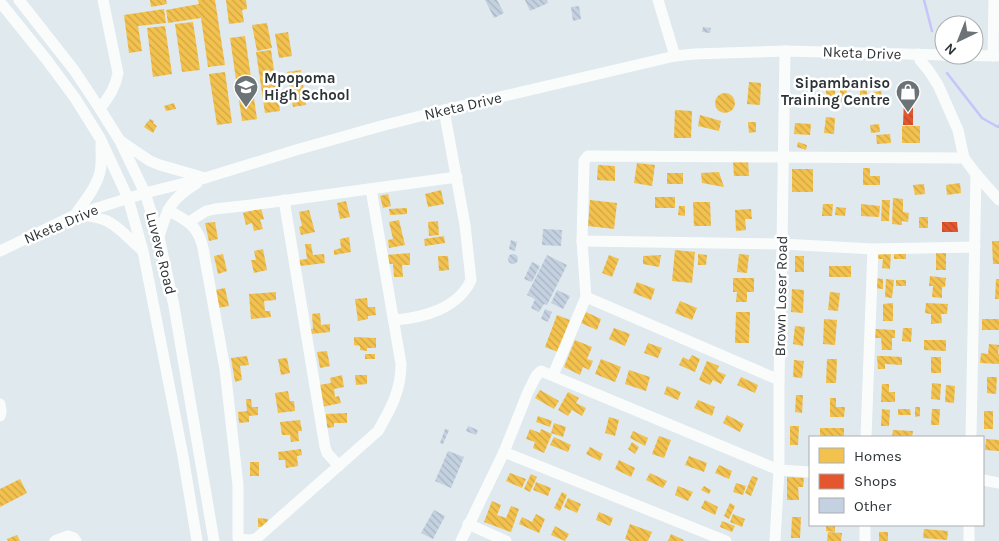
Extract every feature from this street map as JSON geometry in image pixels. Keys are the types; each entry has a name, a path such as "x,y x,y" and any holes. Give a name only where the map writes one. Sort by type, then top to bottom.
{"street":[{"name":"Luveve Road","path":"19,0 74,70 100,109 120,141 145,194 159,237 174,306 214,541"},
{"path":"100,109 116,84 118,73 103,0"},
{"path":"658,0 675,56"},
{"path":"994,0 996,56"},
{"name":"Luveve Road","path":"0,2 75,98 100,138 128,198 143,251 183,456 197,541"},
{"name":"Nketa Drive","path":"0,251 75,215 128,198 205,178 381,126 675,56 785,51 934,55"},
{"name":"Brown Loser Road","path":"775,541 779,470 785,51"},
{"path":"918,54 920,60 938,85 958,130 964,158 999,200"},
{"path":"394,320 413,318 442,309 468,287 471,280 465,226 444,110"},
{"path":"100,138 101,162 98,180 75,215 107,221 143,251"},
{"path":"120,141 150,161 205,178"},
{"path":"553,375 586,297 582,241 584,161 588,156 964,158"},
{"path":"971,436 976,174"},
{"path":"189,222 206,211 215,208 251,205 457,177"},
{"path":"159,237 172,203 189,188 205,178"},
{"path":"168,210 189,222 201,238 225,370 238,484 238,539 247,541 257,538 378,431 400,387 401,364 370,188"},
{"path":"284,200 324,447 327,453 340,466"},
{"path":"582,241 782,244 873,249 975,247"},
{"path":"866,436 873,249"},
{"path":"586,297 779,380"},
{"path":"461,541 504,452 536,376 541,370 779,470 809,472"},
{"path":"0,404 0,416"},
{"path":"504,452 726,541"},
{"path":"984,480 999,483"},
{"path":"468,524 506,541"},
{"path":"865,526 865,541"},
{"path":"969,526 969,541"},
{"path":"55,541 68,536 76,541"}],"building: Homes":[{"path":"150,0 166,0 167,4 151,7"},
{"path":"198,0 215,0 225,65 208,67 201,18 168,23 166,10 199,4"},
{"path":"226,0 246,0 247,9 242,10 244,22 229,24"},
{"path":"164,9 166,23 138,26 142,51 129,53 124,15"},
{"path":"193,22 200,70 182,72 175,24"},
{"path":"267,23 272,48 257,51 252,25"},
{"path":"165,26 172,74 153,77 147,28"},
{"path":"288,32 292,56 279,58 275,34"},
{"path":"245,36 257,119 242,121 230,38"},
{"path":"271,50 280,111 265,113 256,52"},
{"path":"301,70 306,105 293,107 287,72"},
{"path":"225,72 232,123 217,125 209,74"},
{"path":"826,81 835,81 835,100 826,100"},
{"path":"749,82 761,83 760,105 747,104"},
{"path":"860,83 867,84 867,95 860,95"},
{"path":"840,90 847,90 846,102 840,102"},
{"path":"881,91 883,102 874,103 873,92"},
{"path":"725,93 732,96 735,103 732,110 725,113 718,110 715,103 718,96"},
{"path":"174,103 176,109 166,111 164,106"},
{"path":"675,110 692,111 691,138 674,138"},
{"path":"700,115 721,121 719,131 698,126"},
{"path":"826,117 835,118 834,134 824,133"},
{"path":"150,119 157,126 153,133 144,127"},
{"path":"748,122 756,122 756,132 749,133"},
{"path":"795,123 811,124 810,135 794,134"},
{"path":"879,124 880,132 871,133 870,125"},
{"path":"902,126 920,126 920,143 902,143"},
{"path":"890,134 891,143 877,144 876,135"},
{"path":"798,142 807,145 806,150 797,147"},
{"path":"748,160 749,176 734,176 733,161"},
{"path":"637,163 655,165 652,186 634,183"},
{"path":"598,165 615,166 615,181 597,180"},
{"path":"863,168 870,168 870,176 880,176 880,185 863,185"},
{"path":"792,169 813,169 813,192 792,192"},
{"path":"719,172 724,187 702,183 701,173"},
{"path":"667,173 683,173 683,184 667,184"},
{"path":"960,183 961,193 947,195 946,185"},
{"path":"924,184 925,194 915,195 913,185"},
{"path":"441,190 444,204 428,207 425,194"},
{"path":"388,194 391,206 383,208 380,196"},
{"path":"655,197 675,197 675,208 655,208"},
{"path":"893,198 903,199 903,212 909,213 908,222 902,221 902,225 892,224"},
{"path":"590,200 617,203 614,229 588,226"},
{"path":"882,200 890,200 889,221 881,221"},
{"path":"346,201 350,217 340,219 337,203"},
{"path":"693,202 710,202 711,226 694,226"},
{"path":"823,204 833,204 832,216 822,216"},
{"path":"861,204 880,206 879,217 861,216"},
{"path":"679,206 685,206 685,216 678,215"},
{"path":"836,207 846,208 845,216 835,215"},
{"path":"261,208 264,219 260,220 263,229 254,231 252,223 246,225 243,213"},
{"path":"407,208 407,214 390,215 389,209"},
{"path":"751,209 752,219 745,219 746,230 736,231 735,210"},
{"path":"309,210 315,232 301,235 299,227 302,226 299,212"},
{"path":"919,217 928,217 928,228 919,228"},
{"path":"399,220 405,245 389,248 388,240 393,239 389,222"},
{"path":"438,221 439,235 429,236 428,222"},
{"path":"215,222 218,239 209,241 205,223"},
{"path":"444,236 445,243 425,246 424,239"},
{"path":"349,237 351,252 334,255 334,250 341,248 340,239"},
{"path":"992,241 999,241 999,264 993,264"},
{"path":"305,244 311,244 313,255 324,254 325,263 300,266 299,260 307,259"},
{"path":"263,249 267,270 254,273 251,260 256,260 254,251"},
{"path":"675,250 695,252 692,283 672,281"},
{"path":"894,250 906,250 906,259 894,259"},
{"path":"875,252 891,252 890,269 882,268 883,259 875,259"},
{"path":"410,253 410,265 402,265 403,277 394,277 393,264 387,264 386,255"},
{"path":"936,253 946,253 946,270 936,270"},
{"path":"223,254 227,271 218,274 214,256"},
{"path":"698,254 707,255 706,265 698,265"},
{"path":"739,254 749,255 747,273 737,272"},
{"path":"609,255 619,259 612,277 602,273"},
{"path":"661,255 659,267 643,264 643,256"},
{"path":"438,256 448,256 449,270 439,271"},
{"path":"795,256 804,256 804,272 795,272"},
{"path":"829,266 851,266 851,277 829,277"},
{"path":"930,276 946,278 945,287 942,287 942,298 932,297 933,286 929,286"},
{"path":"733,278 754,278 754,292 747,292 747,302 736,302 737,292 733,292"},
{"path":"874,278 883,279 883,289 874,288"},
{"path":"886,279 894,280 892,298 885,297"},
{"path":"996,279 999,279 999,299 995,299"},
{"path":"896,280 906,280 906,286 896,286"},
{"path":"637,282 655,289 651,300 633,293"},
{"path":"225,288 229,306 218,308 215,290"},
{"path":"792,289 804,290 803,313 791,312"},
{"path":"276,292 276,300 264,301 265,311 270,311 271,317 251,319 249,294"},
{"path":"830,292 840,293 838,311 828,310"},
{"path":"367,298 368,307 375,307 376,315 368,316 368,319 358,321 355,299"},
{"path":"680,301 697,308 692,320 675,313"},
{"path":"893,303 893,321 883,321 883,304"},
{"path":"926,303 948,304 947,314 941,314 942,323 931,324 931,314 925,313"},
{"path":"586,312 601,319 597,330 581,323"},
{"path":"736,312 750,312 749,343 735,343"},
{"path":"320,313 321,325 330,324 330,332 311,334 310,329 313,329 312,314"},
{"path":"557,315 570,320 558,352 545,347"},
{"path":"824,319 837,320 835,345 823,344"},
{"path":"982,319 999,319 999,330 982,330"},
{"path":"795,326 805,327 803,346 793,344"},
{"path":"614,328 630,334 625,346 609,339"},
{"path":"903,328 912,328 911,342 902,341"},
{"path":"875,329 895,330 895,338 892,338 892,350 882,350 881,338 875,338"},
{"path":"354,337 376,338 376,348 367,348 367,351 360,350 360,346 354,345"},
{"path":"575,340 592,347 587,359 593,361 589,370 583,367 580,375 564,367"},
{"path":"924,340 946,340 946,351 924,350"},
{"path":"648,343 662,348 658,358 644,353"},
{"path":"989,344 999,345 999,364 980,363 981,353 988,354"},
{"path":"327,351 330,366 320,368 317,352"},
{"path":"365,354 375,354 375,359 365,359"},
{"path":"692,355 700,359 695,372 679,365 683,357 689,360"},
{"path":"247,356 249,365 240,366 242,380 235,382 231,358"},
{"path":"877,356 902,357 902,365 885,364 885,369 878,369"},
{"path":"931,357 941,357 941,373 931,373"},
{"path":"287,358 290,373 281,375 278,359"},
{"path":"601,359 621,367 615,382 595,374"},
{"path":"827,359 837,359 836,383 826,383"},
{"path":"794,360 804,361 802,378 793,377"},
{"path":"707,361 719,366 717,371 726,375 721,384 713,380 710,385 699,380"},
{"path":"629,370 650,377 646,391 625,384"},
{"path":"342,375 344,387 334,389 335,397 339,396 341,403 322,407 319,385 331,383 330,378"},
{"path":"355,375 367,375 367,384 356,385"},
{"path":"741,377 758,385 755,393 737,385"},
{"path":"987,377 997,377 996,394 987,393"},
{"path":"932,383 941,384 940,400 931,399"},
{"path":"882,384 889,384 889,392 895,392 895,402 881,402"},
{"path":"946,385 955,386 954,403 945,402"},
{"path":"667,386 681,392 678,400 664,394"},
{"path":"540,390 559,401 554,409 535,398"},
{"path":"288,391 290,401 294,401 295,411 278,413 275,393"},
{"path":"568,392 579,398 576,403 586,408 582,416 572,410 568,416 558,410"},
{"path":"796,395 803,395 802,413 795,412"},
{"path":"830,398 836,398 836,407 845,407 844,417 830,417"},
{"path":"246,399 251,399 252,407 258,407 258,415 249,416 249,422 239,423 238,412 247,411"},
{"path":"698,400 715,407 712,416 694,408"},
{"path":"915,407 920,407 920,416 915,417"},
{"path":"882,409 890,410 889,426 881,426"},
{"path":"898,409 910,409 911,415 898,415"},
{"path":"932,409 940,409 939,425 931,425"},
{"path":"984,411 993,411 993,429 984,429"},
{"path":"347,413 347,423 334,423 334,427 327,428 326,414"},
{"path":"727,415 744,424 740,432 723,423"},
{"path":"538,416 552,421 550,427 536,422"},
{"path":"609,417 619,420 615,436 605,433"},
{"path":"300,420 302,431 298,431 299,441 291,442 290,435 282,435 280,422"},
{"path":"554,423 566,427 563,437 551,433"},
{"path":"790,426 799,426 798,445 790,445"},
{"path":"820,428 844,428 844,436 820,436"},
{"path":"530,429 540,433 541,429 552,434 544,453 533,448 535,442 526,439"},
{"path":"893,430 913,431 912,436 892,436"},
{"path":"633,431 648,438 645,446 630,438"},
{"path":"659,436 671,440 664,458 652,454"},
{"path":"554,437 571,445 568,452 550,445"},
{"path":"986,439 999,440 999,451 985,450"},
{"path":"632,442 639,447 635,454 628,449"},
{"path":"590,447 603,454 600,461 586,454"},
{"path":"301,449 302,455 297,456 298,466 286,468 285,460 279,460 278,452"},
{"path":"689,456 707,463 704,472 685,465"},
{"path":"619,460 635,468 631,477 615,469"},
{"path":"250,462 259,462 259,476 250,476"},
{"path":"719,465 732,471 729,479 715,473"},
{"path":"510,473 526,479 522,488 506,481"},
{"path":"650,473 667,481 663,488 646,480"},
{"path":"531,474 537,477 530,492 524,489"},
{"path":"752,476 758,478 751,496 745,493"},
{"path":"787,477 804,478 803,487 798,487 799,500 787,500"},
{"path":"20,479 27,493 0,507 0,489"},
{"path":"536,482 551,488 548,496 533,490"},
{"path":"736,483 746,486 743,495 733,492"},
{"path":"678,486 693,492 688,501 675,495"},
{"path":"704,486 711,490 709,494 701,490"},
{"path":"562,492 567,495 560,511 554,508"},
{"path":"568,498 581,504 577,513 564,507"},
{"path":"705,500 718,507 715,515 701,508"},
{"path":"492,501 501,505 497,515 506,518 511,506 519,509 511,532 484,522"},
{"path":"730,503 735,506 729,519 724,516"},
{"path":"599,512 613,518 610,526 596,520"},
{"path":"536,514 545,519 539,533 519,524 522,517 532,522"},
{"path":"733,514 745,519 742,527 730,522"},
{"path":"792,517 801,517 800,538 791,538"},
{"path":"258,518 268,519 268,527 258,527"},
{"path":"722,521 735,526 732,532 720,527"},
{"path":"630,524 652,532 648,541 630,541 625,539"},
{"path":"555,526 569,534 565,541 551,535"},
{"path":"826,526 835,526 835,532 826,531"},
{"path":"924,529 948,531 947,540 923,538"},
{"path":"828,532 842,533 841,541 827,541"},
{"path":"879,532 888,532 888,541 879,541"},
{"path":"671,534 684,540 668,541"},
{"path":"17,535 20,541 8,541 7,539"}],"building: Shops":[{"name":"Sipambaniso Training Centre","path":"904,100 913,100 913,125 903,125"},
{"path":"942,222 957,222 958,232 942,232"}],"building: Other":[{"path":"485,0 497,0 504,13 494,18"},
{"path":"525,0 547,0 548,3 530,11"},
{"path":"579,6 581,19 573,21 571,7"},
{"path":"703,27 711,28 710,33 702,32"},
{"path":"543,229 562,230 561,246 542,245"},
{"path":"511,240 517,242 515,251 509,249"},
{"path":"511,254 515,254 518,259 517,263 511,264 508,261 508,257"},
{"path":"547,255 567,265 547,305 544,304 539,312 531,308 535,299 527,295"},
{"path":"532,262 540,266 532,282 524,279"},
{"path":"557,290 570,296 563,309 551,303"},
{"path":"545,309 552,312 548,322 541,319"},
{"path":"468,426 478,430 476,435 466,431"},
{"path":"445,429 449,430 443,444 440,443"},
{"path":"448,451 464,457 451,488 435,481"},
{"path":"434,510 445,516 433,539 421,533"}],"waterway":[{"path":"924,0 932,31"},
{"path":"947,73 982,118 999,126"}],"place":[{"name":"Mpopoma High School","path":"246,108"},
{"name":"Sipambaniso Training Centre","path":"908,113"}]}
